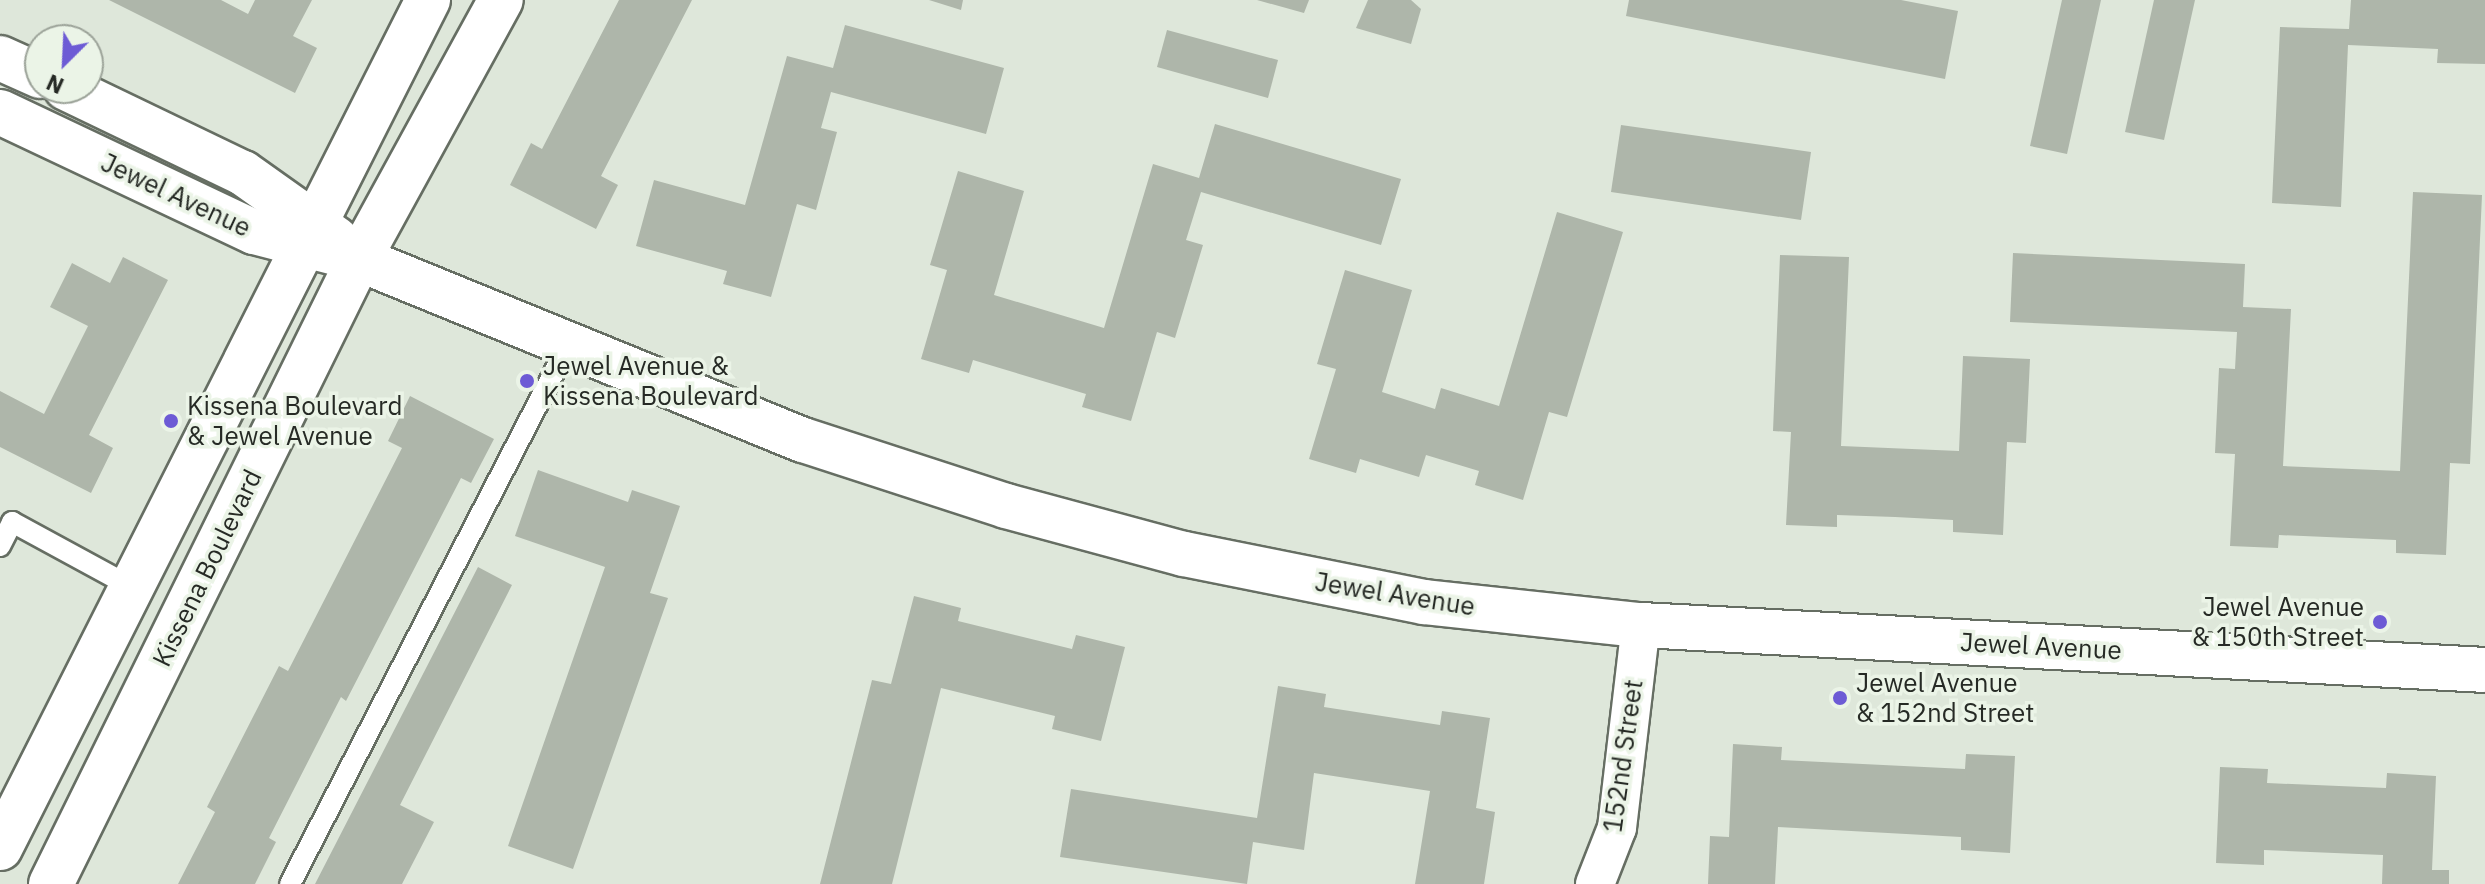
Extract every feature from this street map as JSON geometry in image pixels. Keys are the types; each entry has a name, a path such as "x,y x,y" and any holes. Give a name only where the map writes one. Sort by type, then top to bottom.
{"street":[{"path":"0,848 307,232 428,0"},
{"name":"Kissena Boulevard","path":"51,884 359,259 501,0"},
{"path":"0,58 24,69"},
{"name":"Jewel Avenue","path":"99,104 243,173 307,232 359,259 567,347 803,440 1006,506 1184,554 1424,602 1641,625 2485,670"},
{"name":"Jewel Avenue","path":"0,112 220,218 307,232"},
{"name":"152nd Street","path":"1595,884 1617,828 1641,625"}],"lane":[{"path":"290,884 567,347"},
{"path":"0,546 12,522 130,586"}],"building":[{"path":"109,0 221,0 248,14 255,0 312,0 293,36 317,48 295,93"},
{"path":"619,0 692,0 601,176 618,185 596,229 510,185 531,143 542,149"},
{"path":"929,0 963,0 961,10"},
{"path":"1257,0 1309,0 1304,13"},
{"path":"1368,0 1411,0 1421,9 1411,44 1356,28"},
{"path":"1629,0 1901,0 1958,11 1945,79 1626,16"},
{"path":"2062,0 2101,0 2067,154 2030,146"},
{"path":"2154,0 2195,0 2164,140 2125,132"},
{"path":"2351,0 2485,0 2485,64 2437,63 2438,49 2348,45 2341,207 2272,203 2280,27 2349,29"},
{"path":"845,25 1004,68 986,134 831,92 821,128 837,132 816,210 797,204 771,297 723,284 727,271 636,246 654,180 745,205 787,56 833,68"},
{"path":"1167,30 1278,60 1268,98 1157,67"},
{"path":"1215,124 1401,179 1381,245 1201,192 1186,240 1203,245 1175,338 1157,332 1131,421 1082,407 1086,394 973,360 969,373 921,359 947,270 930,265 958,171 1024,191 994,295 1104,328 1153,164 1199,178"},
{"path":"1621,125 1811,152 1801,220 1611,192"},
{"path":"2413,192 2482,195 2470,464 2450,463 2446,555 2396,553 2396,540 2279,535 2278,548 2230,546 2235,454 2215,453 2219,368 2235,369 2237,332 2010,322 2013,253 2245,264 2243,307 2291,309 2283,466 2400,471"},
{"path":"1557,212 1623,232 1567,417 1549,412 1523,500 1475,485 1479,471 1426,455 1419,477 1360,459 1356,473 1309,459 1336,369 1317,364 1345,270 1412,290 1382,392 1435,409 1441,388 1499,406"},
{"path":"1780,255 1849,257 1841,446 1959,451 1963,356 2030,359 2026,443 2007,442 2003,535 1953,532 1953,520 1895,517 1837,515 1837,527 1786,525 1791,432 1773,431"},
{"path":"123,257 168,280 89,435 113,448 91,493 0,447 0,391 44,414 88,326 50,307 72,263 110,283"},
{"path":"410,396 494,439 471,483 461,478 346,701 341,697 269,838 276,842 255,884 178,884 215,812 207,807 279,666 288,671 402,448 388,441"},
{"path":"538,470 628,502 632,490 680,506 650,593 668,598 573,869 508,846 605,567 515,536"},
{"path":"478,567 512,585 400,805 434,822 402,884 315,884"},
{"path":"914,596 961,608 958,621 1072,649 1076,635 1125,647 1101,741 1052,729 1055,716 941,688 892,884 820,884 872,680 891,684"},
{"path":"1278,686 1326,694 1324,707 1440,725 1442,711 1490,718 1476,808 1495,812 1484,884 1415,884 1430,791 1314,773 1304,850 1253,842 1247,884 1060,857 1071,789 1257,818"},
{"path":"1733,744 1782,747 1781,760 1965,769 1966,754 2015,756 2010,853 1961,850 1961,837 1778,827 1775,884 1708,884 1710,836 1729,837"},
{"path":"2220,767 2268,769 2267,783 2386,788 2387,773 2436,776 2432,870 2449,870 2449,884 2382,884 2383,855 2264,850 2264,865 2216,863"}],"place":[{"name":"Jewel Avenue & Kissena Boulevard","path":"527,381"},
{"name":"Kissena Boulevard & Jewel Avenue","path":"171,421"},
{"name":"Jewel Avenue & 150th Street","path":"2380,622"},
{"name":"Jewel Avenue & 152nd Street","path":"1840,698"}]}
